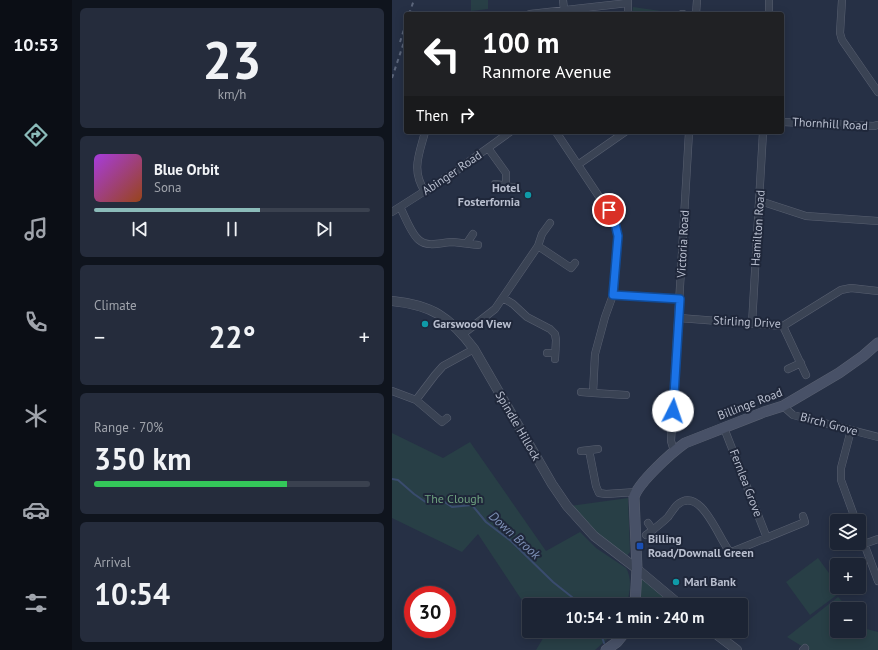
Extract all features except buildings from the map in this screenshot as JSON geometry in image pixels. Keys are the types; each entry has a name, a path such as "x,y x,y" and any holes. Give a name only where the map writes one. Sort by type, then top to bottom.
{"main road":[{"name":"Billinge Road","path":"636,492 674,451 685,443 783,406 839,373 878,344"},
{"path":"635,598 637,569 634,497 636,492"},
{"path":"606,650 620,638"}],"street":[{"path":"563,0 564,9"},
{"path":"696,12 697,0"},
{"path":"769,0 769,12"},
{"path":"842,0 840,33 842,40 878,92"},
{"path":"544,12 628,2"},
{"name":"Thornhill Road","path":"784,122 878,125"},
{"path":"425,134 416,171 419,182 425,192"},
{"name":"Abinger Road","path":"392,212 454,173 507,134"},
{"path":"557,134 579,164 614,219 618,236 613,295 605,317 595,354 593,393"},
{"path":"579,164 622,134"},
{"name":"Victoria Road","path":"674,451 671,441 689,134"},
{"name":"Hamilton Road","path":"752,324 763,134"},
{"path":"488,148 506,173 506,185"},
{"path":"495,184 516,187"},
{"path":"760,201 806,216 878,221"},
{"path":"400,207 416,237 421,242 432,244 452,242 467,243 478,246"},
{"path":"463,334 495,309 538,246 542,234 550,223"},
{"path":"467,243 472,234"},
{"path":"538,246 574,267"},
{"name":"Stirling Drive","path":"678,318 783,326 841,290 851,288 878,291"},
{"path":"613,295 680,299"},
{"path":"503,298 554,334 556,340 555,356 547,353"},
{"name":"Spindle Hillock","path":"392,301 411,304 435,312 463,334 474,350 566,506 594,536 672,598"},
{"path":"783,326 806,375"},
{"path":"416,400 435,375 444,366 474,350"},
{"path":"788,368 800,363"},
{"path":"392,392 416,400 442,422 447,418"},
{"path":"581,392 626,395"},
{"name":"Birch Grove","path":"783,406 793,414 878,437"},
{"name":"Fernlea Grove","path":"724,428 767,538"},
{"path":"851,430 841,468 841,480 853,514"},
{"path":"581,451 598,449"},
{"path":"589,450 596,486 599,493 636,492"},
{"path":"646,535 666,519 677,505 691,500 704,510 720,534 726,548 730,552 805,522 803,516"},
{"path":"648,523 653,530"},
{"path":"866,543 878,539"},
{"path":"866,549 878,581"},
{"path":"721,638 737,650"}],"green space":[{"path":"471,0 488,0 488,9 471,11"},
{"path":"633,7 668,12 632,12"},
{"name":"The Clough","path":"392,433 443,458 470,442 546,551 580,532 596,548 626,568 630,582 628,598 522,598 522,600 478,534 462,552 392,518"},
{"path":"628,498 630,552 626,557 593,530 570,506"},
{"path":"818,558 830,574 830,594 838,594 810,615 786,582"},
{"path":"641,578 664,598 639,598"},
{"path":"838,597 843,602 832,602"},
{"path":"830,603 830,638 866,638 866,629 878,632 878,650 808,650 787,637"},
{"path":"543,638 608,638 595,650 536,650"}],"waterway":[{"name":"Down Brook","path":"392,479 398,480 427,503 440,499 452,507 472,505 486,522 511,541 553,582 573,598"},
{"name":"Down Brook","path":"602,638 604,643"}],"railway":[{"path":"410,12 414,0"},
{"path":"400,42 404,29"},
{"path":"392,78 404,42"}],"place":[{"name":"Hotel Fosterfornia","path":"528,195"},
{"name":"Garswood View","path":"425,324"},
{"name":"Billing Road/Downall Green","path":"640,546"},
{"name":"Marl Bank","path":"676,582"}],"route":[{"path":"609,210 614,219 618,236 613,295 680,299 673,411"}]}
